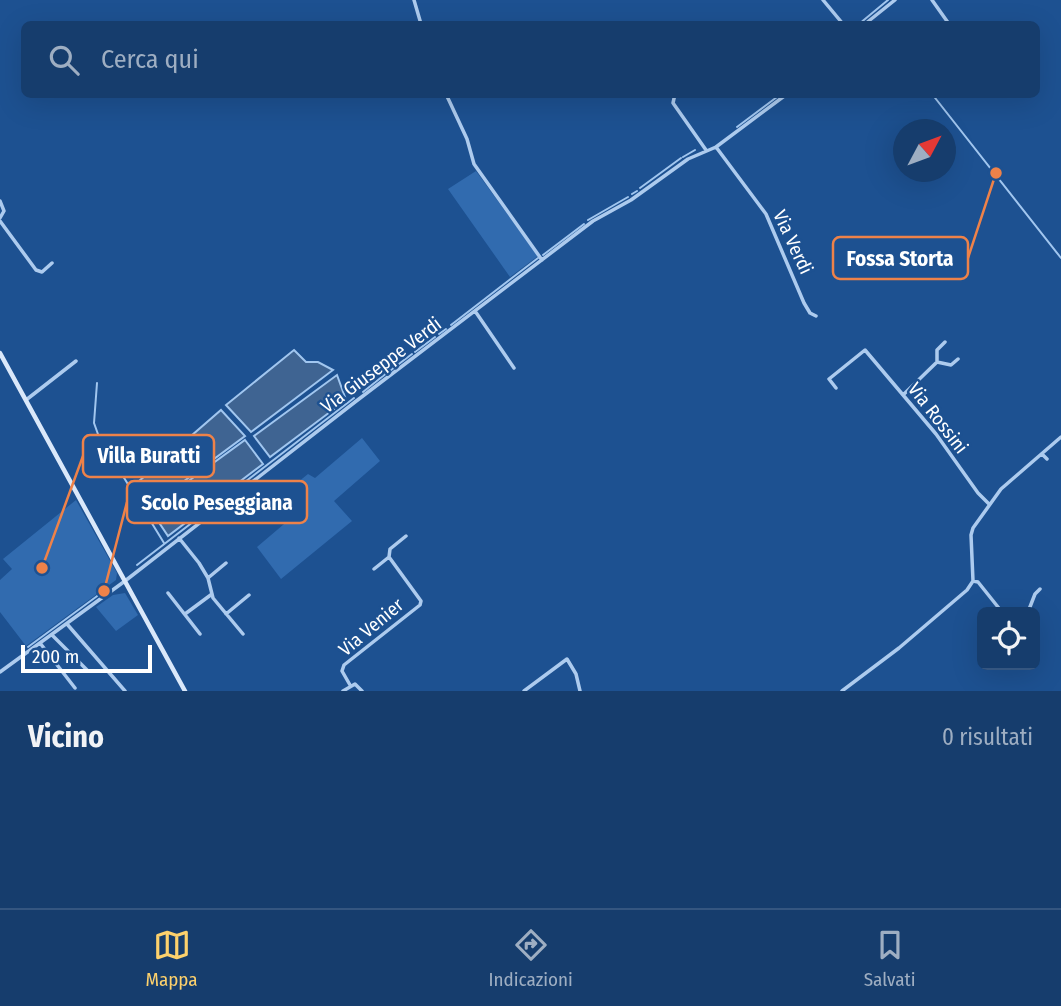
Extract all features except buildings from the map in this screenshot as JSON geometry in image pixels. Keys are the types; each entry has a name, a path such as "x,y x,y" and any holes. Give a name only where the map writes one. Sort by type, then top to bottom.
{"main road":[{"path":"0,353 185,691"}],"street":[{"path":"414,0 420,21"},
{"path":"823,0 840,21"},
{"path":"869,21 895,0"},
{"path":"932,0 947,21"},
{"path":"448,98 467,139 474,164 542,260"},
{"path":"674,98 673,103 706,149"},
{"name":"Via Giuseppe Verdi","path":"0,672 125,581 593,221 631,200 681,163 706,149 716,147 782,98"},
{"name":"Via Verdi","path":"716,147 766,214 804,303 810,313 816,316"},
{"path":"0,201 4,211 0,219 36,270 42,272 52,264"},
{"path":"475,311 514,368"},
{"path":"903,395 937,362 937,350 945,342"},
{"name":"Via Rossini","path":"836,388 829,379 865,350 989,504"},
{"path":"937,362 951,365 958,359"},
{"path":"26,400 76,361"},
{"path":"842,691 958,599 973,581 973,528 989,504 1008,483 1061,437"},
{"path":"1042,454 1047,459"},
{"path":"374,569 389,557 390,549 406,536"},
{"path":"179,538 208,578 212,594 243,634"},
{"name":"Via Venier","path":"350,685 342,671 344,665 420,605 421,601 389,557"},
{"path":"208,578 226,563"},
{"path":"973,581 978,583 998,607"},
{"path":"1030,607 1040,589"},
{"path":"168,593 200,634"},
{"path":"185,614 212,594"},
{"path":"226,614 248,596"},
{"path":"67,624 125,691"},
{"path":"52,635 88,671"},
{"path":"40,643 75,688"},
{"path":"524,691 567,659 576,674 579,688"},
{"name":"Via Venier","path":"343,691 355,684 362,691"}],"shaded area":[{"path":"476,171 538,256 510,277 448,189"},
{"path":"294,350 306,362 318,362 333,370 251,432 226,405"},
{"path":"337,375 346,400 270,457 254,436"},
{"path":"221,410 245,436 153,504 138,482"},
{"path":"362,438 380,461 334,501 352,521 281,579 257,547 297,513 282,495 308,474 315,478"},
{"path":"245,440 263,464 168,536 150,509"},
{"path":"76,500 117,573 116,580 26,646 0,612 0,580 12,569 3,559"},
{"path":"125,593 138,615 116,631 96,607 113,595"}],"waterway":[{"path":"863,21 888,0"},
{"path":"737,127 776,98"},
{"path":"935,98 1061,258"},
{"path":"683,157 695,150"},
{"path":"640,188 681,158"},
{"path":"632,194 637,191"},
{"path":"588,220 628,197"},
{"path":"543,255 584,224"},
{"path":"451,325 538,258"},
{"path":"439,334 446,329"},
{"path":"415,352 435,337"},
{"path":"391,370 412,354"},
{"path":"363,392 388,372"},
{"path":"97,383 94,423 99,437 164,543"},
{"path":"137,565 354,398"},
{"path":"28,647 104,591"}],"place":[{"name":"Fossa Storta","path":"996,173"},
{"name":"Villa Buratti","path":"42,568"},
{"name":"Scolo Peseggiana","path":"104,591"}]}
